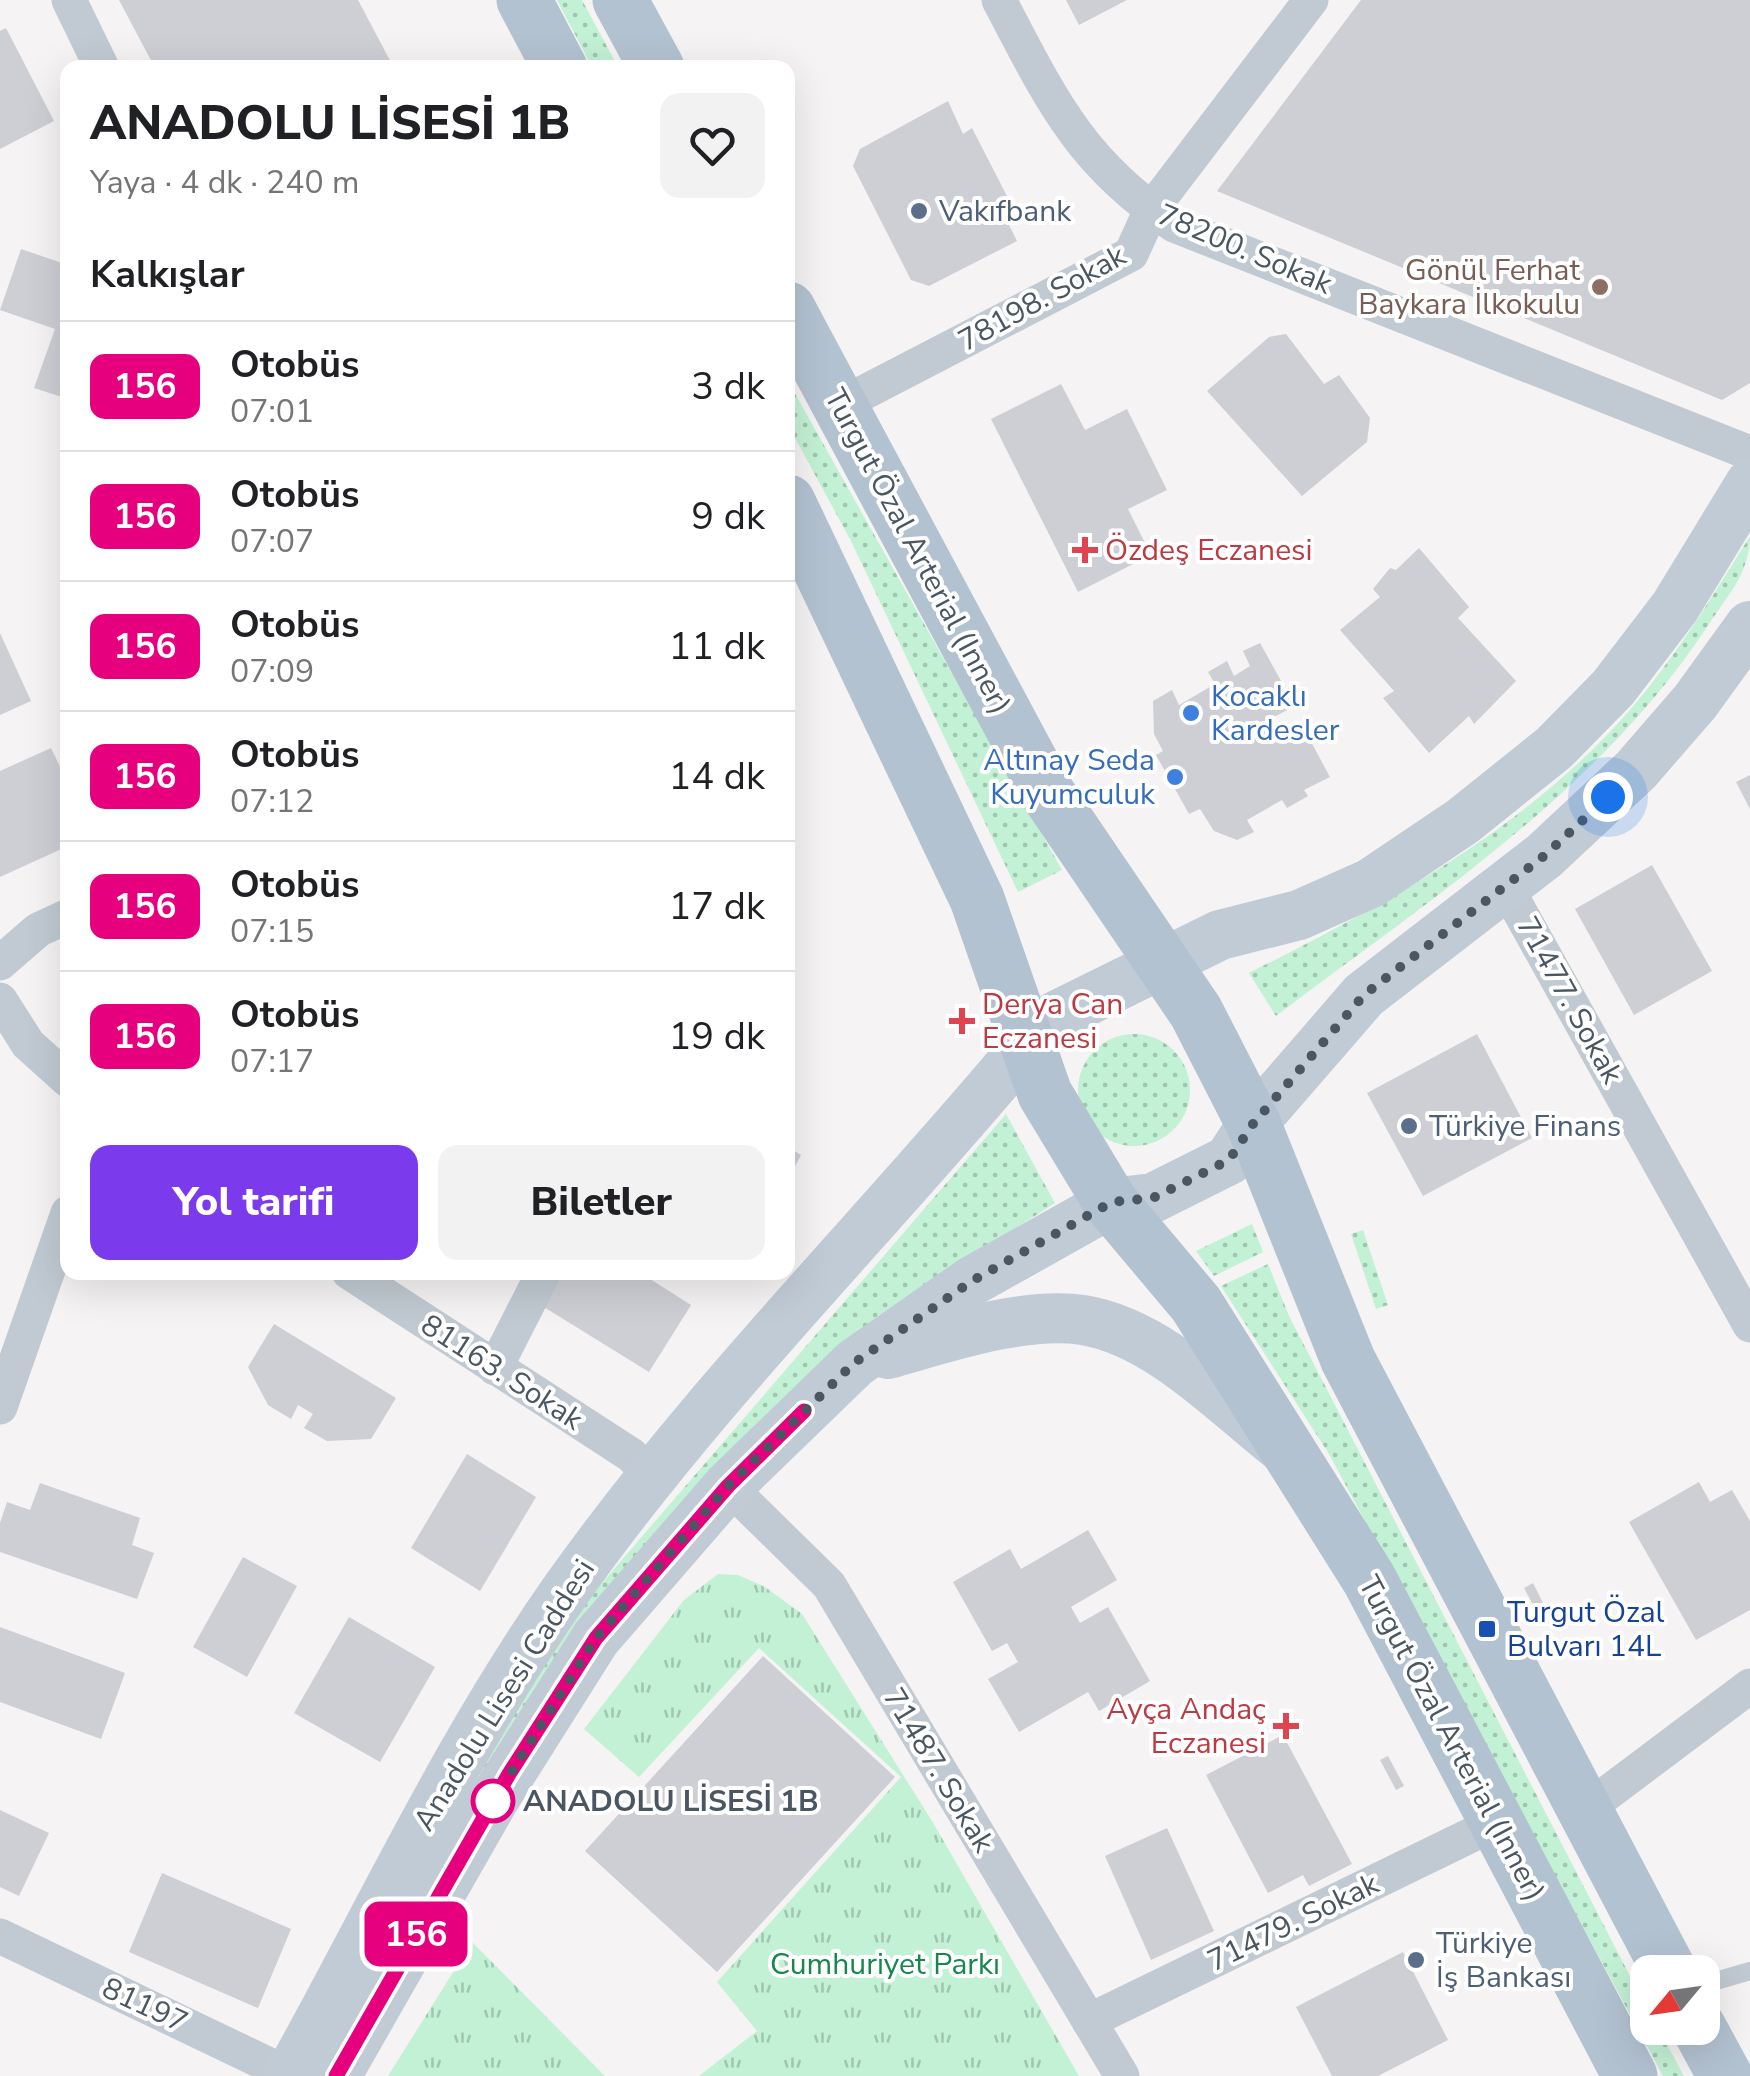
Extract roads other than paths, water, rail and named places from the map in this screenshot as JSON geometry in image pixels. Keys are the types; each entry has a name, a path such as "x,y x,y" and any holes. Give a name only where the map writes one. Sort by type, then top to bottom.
{"main road":[{"path":"524,0 556,60"},
{"path":"620,0 653,60"},
{"name":"Turgut Özal Arterial (Inner)","path":"795,322 1048,794 1165,965"},
{"path":"1029,1042 1054,1018 1220,935 1299,915 1371,883 1462,821 1554,748 1613,688 1664,622 1750,484"},
{"path":"795,528 977,899 1046,1094 1112,1202 1153,1198 1229,1160 1253,1124 1364,995 1581,824 1636,770 1696,702 1750,626"},
{"path":"1165,965 1196,1012 1253,1124 1348,1360 1661,1955"},
{"name":"Anadolu Lisesi Caddesi","path":"289,2076 456,1766 564,1594 653,1476 1029,1042"},
{"name":"Turgut Özal Arterial (Inner)","path":"1112,1202 1196,1304 1369,1579 1630,2076"},
{"name":"Anadolu Lisesi Caddesi","path":"336,2076 517,1761 596,1638 728,1486 854,1363 972,1281 1112,1202"},
{"path":"854,1363 974,1330 1080,1320 1138,1341 1182,1368 1294,1457"},
{"path":"1708,2045 1725,2076"}],"street":[{"path":"68,0 98,60"},
{"name":"78200. Sokak","path":"998,0 1064,122 1106,172 1174,225 1750,452"},
{"name":"78198. Sokak","path":"840,406 1131,254 1151,210 1311,0"},
{"name":"71477. Sokak","path":"1506,885 1750,1324"},
{"path":"0,963 38,930 60,920"},
{"path":"0,1000 28,1044 60,1073"},
{"path":"0,1408 60,1236"},
{"name":"81163. Sokak","path":"360,1280 631,1455 653,1476"},
{"path":"495,1368 540,1280"},
{"name":"71487. Sokak","path":"728,1486 829,1584 1122,2076"},
{"path":"1585,1810 1750,1686"},
{"name":"71479. Sokak","path":"1089,2021 1498,1822"},
{"name":"81197","path":"0,1936 289,2076"}],"lane":[{"path":"1720,1980 1750,1971"}],"place":[{"name":"Vakıfbank","path":"919,211"},
{"name":"Gönül Ferhat Baykara İlkokulu","path":"1600,287"},
{"name":"Özdeş Eczanesi","path":"1085,550"},
{"name":"Kocaklı Kardesler","path":"1191,713"},
{"name":"Altınay Seda Kuyumculuk","path":"1175,777"},
{"name":"Derya Can Eczanesi","path":"962,1021"},
{"name":"Türkiye Finans","path":"1409,1126"},
{"name":"Turgut Özal Bulvarı 14L","path":"1487,1629"},
{"name":"Ayça Andaç Eczanesi","path":"1286,1726"},
{"name":"ANADOLU LİSESİ 1B","path":"493,1801"},
{"name":"Türkiye İş Bankası","path":"1416,1960"}],"park label":[{"name":"Cumhuriyet Parkı","path":"885,1964"}]}
